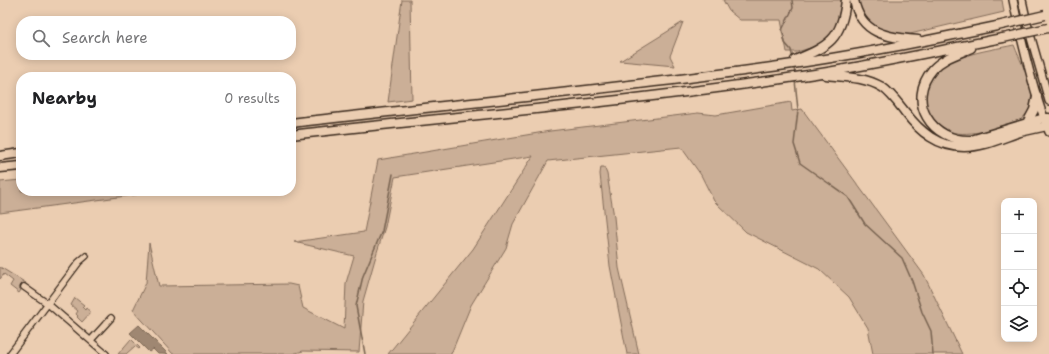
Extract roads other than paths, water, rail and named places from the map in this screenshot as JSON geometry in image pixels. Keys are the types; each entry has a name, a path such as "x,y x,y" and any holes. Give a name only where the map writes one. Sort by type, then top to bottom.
{"highway":[{"path":"803,59 827,44 834,37 843,20 846,0"},
{"path":"854,0 859,15 866,24 877,32 890,37 927,40"},
{"path":"296,122 779,66 803,59 927,40 1047,15"},
{"path":"296,134 661,95 815,74 901,59 1048,28"},
{"path":"984,42 947,58 932,70 926,81 923,92 923,107 927,118 942,134 951,138 966,140 978,139 1027,123 1047,123"},
{"path":"815,74 859,78 876,84 894,98 918,129 937,142 950,146 974,147 1047,123"},
{"path":"1027,123 1034,110 1037,96"},
{"path":"0,156 16,154"},
{"path":"0,168 16,166"}],"main road":[{"path":"1013,0 1021,40 1037,96 1047,123"},
{"path":"1022,0 1049,102"}],"street":[{"path":"10,354 79,262 86,256"},
{"path":"24,287 48,304 106,354"},
{"path":"91,340 111,318"}],"waterway":[{"path":"792,0 793,8 782,30 785,43 791,50 793,59"},
{"path":"794,66 795,75"},
{"path":"795,80 798,110 794,144 800,163 848,197 865,224 902,258 912,281 922,312 931,331 933,354"},
{"path":"365,354 356,306 363,276 382,231 393,174"}]}
